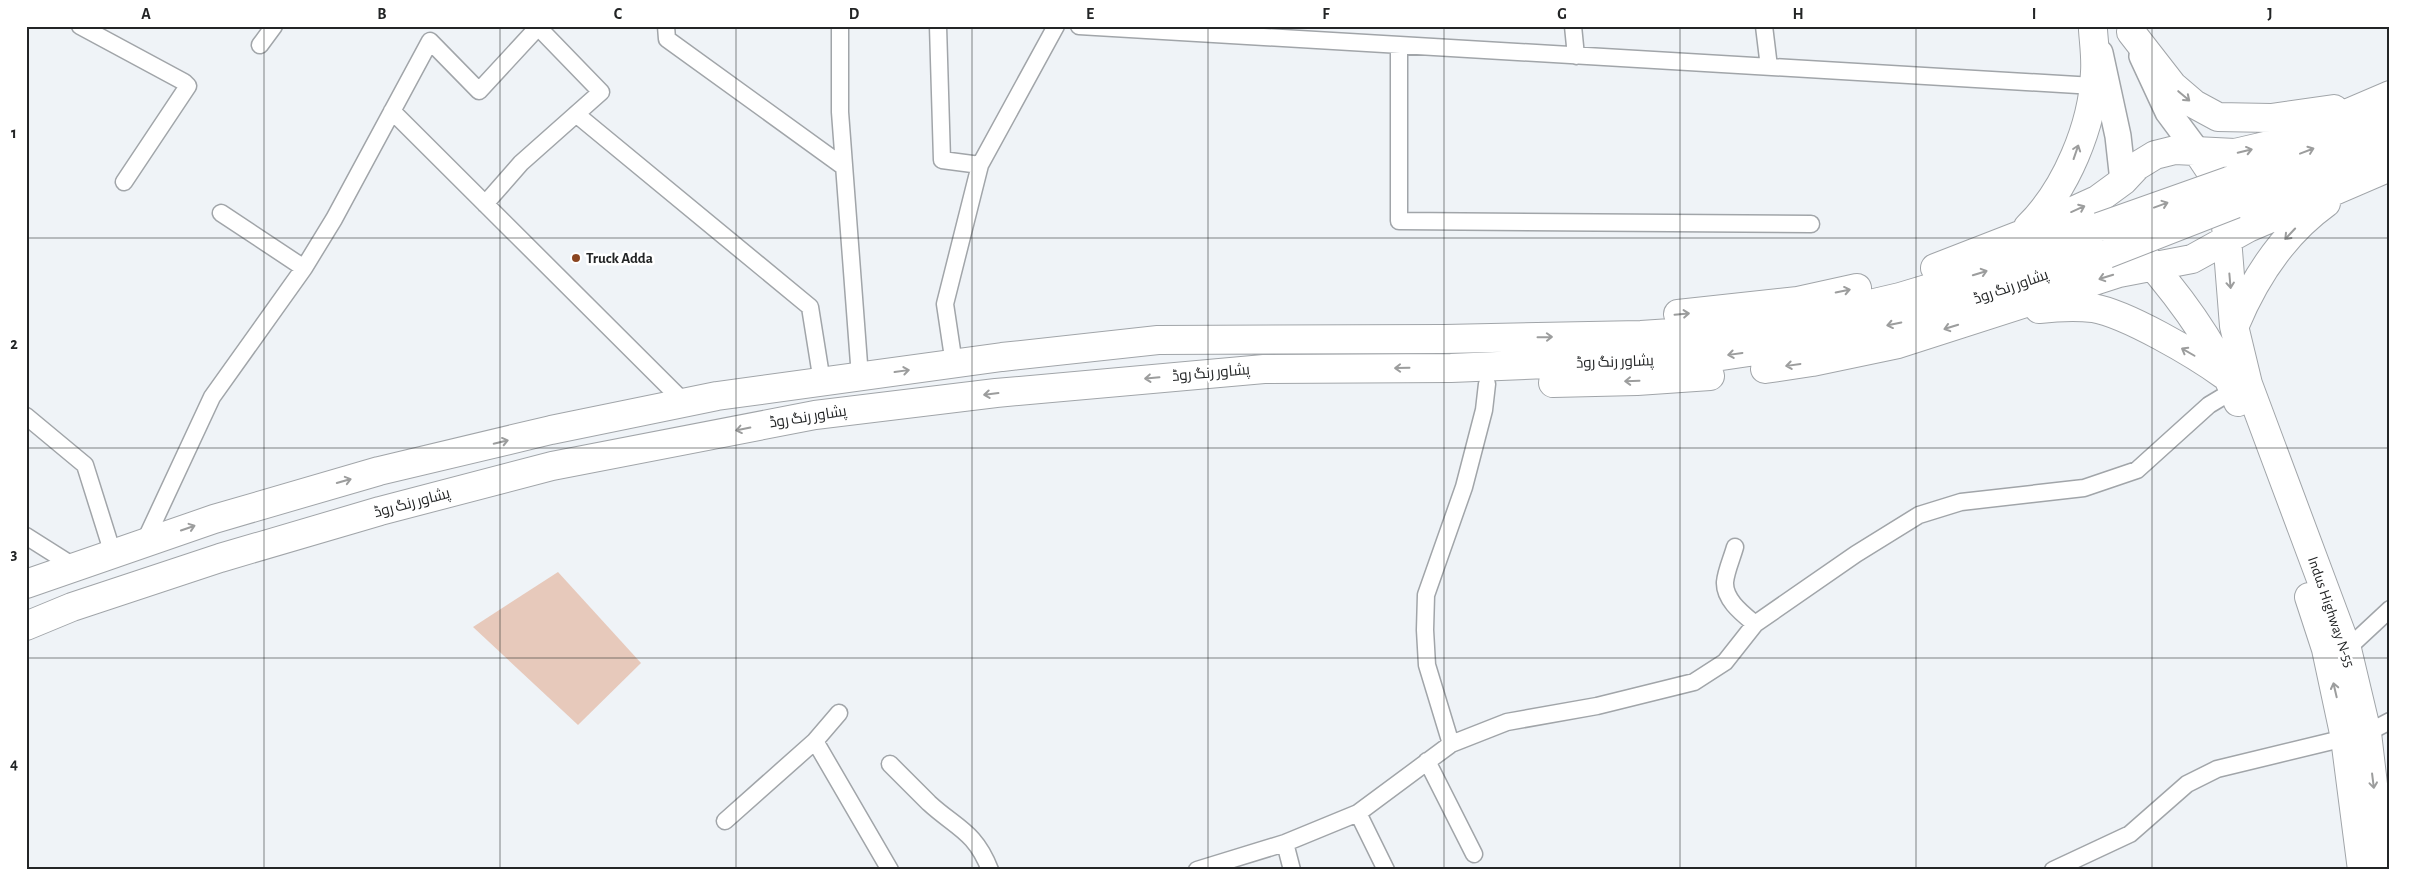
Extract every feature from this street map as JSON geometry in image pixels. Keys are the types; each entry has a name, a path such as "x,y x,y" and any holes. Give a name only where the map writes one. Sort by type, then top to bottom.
{"highway":[{"path":"2020,235 2040,215 2054,196 2070,166 2086,122 2099,77 2093,28"},
{"path":"2130,29 2172,86 2194,104 2218,117 2271,118 2387,103"},
{"path":"1444,339 1483,324 1544,319 1646,317 1798,301 1884,282 1953,262 2020,235 2096,200 2123,181 2137,166 2155,155 2176,150 2235,153 2278,143 2387,103"},
{"name":"پشاور رنگ روڈ","path":"26,626 72,607 220,558 380,511 552,466 815,415 996,393 1264,369 1451,368 1640,348 1731,329 1819,316 1900,297 2003,266 2099,227 2319,147 2387,103"},
{"name":"پشاور رنگ روڈ","path":"26,584 214,519 380,470 551,430 684,402 954,364 1158,340 1444,339 1640,348 1714,357 1789,346 1920,318 2107,254 2390,142"},
{"path":"2197,151 2211,172 2225,213 2234,326 2232,375"},
{"path":"1451,368 1480,383 1487,384 1637,381 1724,375 1812,362 1898,344 2119,272 2192,259 2248,228 2390,167"},
{"path":"2123,181 2129,228 2142,254 2164,277 2232,375"},
{"path":"2234,326 2257,280 2287,238 2307,217 2355,181"},
{"path":"1989,315 2067,306 2094,309 2121,317 2232,375"},
{"name":"Indus Highway N-55","path":"2232,375 2248,384 2346,649 2367,731 2383,870"},
{"name":"Indus Highway N-55","path":"2232,375 2326,650 2367,731 2362,870"}],"main road":[{"path":"2130,29 2168,112 2197,151"},
{"path":"2099,77 2118,136 2123,181"}],"street":[{"path":"80,26 184,82 188,86 124,182"},
{"path":"260,46 274,26"},
{"path":"144,543 212,398 304,268 334,219 430,41 479,91 539,26 601,92 521,163 485,204"},
{"path":"666,26 667,39 844,167"},
{"path":"840,26 840,112 860,377"},
{"path":"938,26 942,160 980,165"},
{"path":"954,364 945,304 980,165 1056,26"},
{"path":"1080,26 1259,31 1399,45 1769,67 2099,77"},
{"path":"1573,26 1576,56"},
{"path":"1764,26 1769,67"},
{"path":"1399,45 1399,221 1811,224"},
{"path":"392,111 684,402"},
{"path":"576,114 810,307 822,382"},
{"path":"221,213 304,268"},
{"path":"1197,870 1285,843 1358,814 1451,744 1507,722 1596,706 1694,682 1725,662 1755,624 1856,554 1919,514 1961,502 2084,488 2137,470 2209,405 2232,375"},
{"path":"1451,744 1427,665 1426,595 1464,487 1484,410 1487,384"},
{"path":"26,416 85,465 113,554"},
{"path":"26,536 75,567"},
{"path":"1735,547 1725,583 1728,594 1736,607 1755,624"},
{"path":"2346,649 2390,608"},
{"path":"725,821 816,741 839,713"},
{"path":"2053,870 2130,834 2187,784 2217,769 2367,731"},
{"path":"816,741 890,870"},
{"path":"1427,761 1474,854"},
{"path":"890,764 930,804 967,831 984,855 990,870"},
{"path":"1358,814 1386,870"},
{"path":"1285,843 1292,870"}],"shaded area":[{"path":"558,572 641,663 578,725 473,627"}],"place":[{"name":"Truck Adda","path":"576,258"}]}
